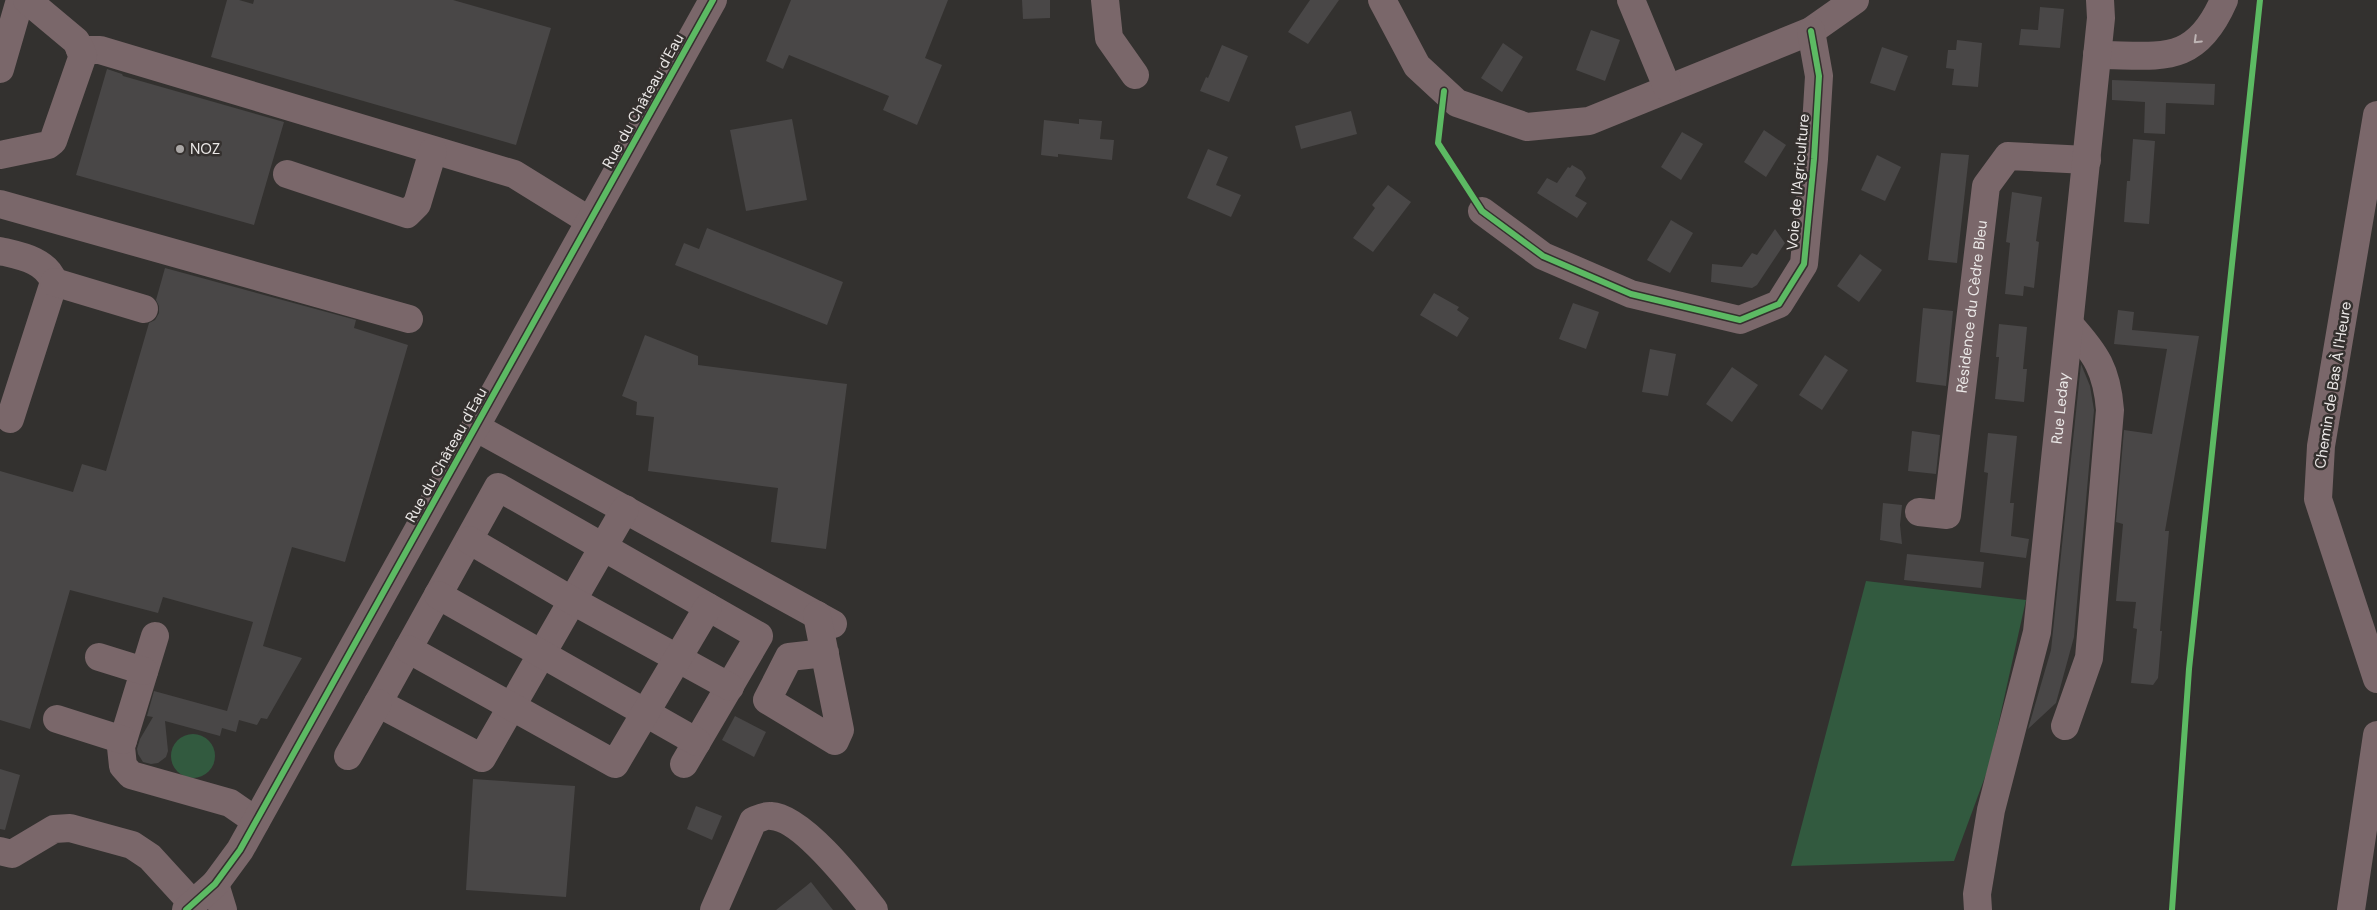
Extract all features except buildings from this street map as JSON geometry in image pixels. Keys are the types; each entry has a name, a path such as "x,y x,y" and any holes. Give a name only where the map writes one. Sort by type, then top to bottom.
{"street":[{"path":"0,69 20,0"},
{"path":"0,155 48,145 53,141 83,55 76,41 27,0"},
{"name":"Rue du Château d'Eau","path":"189,907 215,884 240,850 713,0"},
{"path":"1105,0 1109,38 1135,75"},
{"path":"1382,0 1417,66 1457,103 1527,126 1589,121 1811,31 1855,0"},
{"path":"1631,0 1667,88"},
{"path":"2097,55 2170,55 2178,52 2194,44 2215,20 2224,0"},
{"name":"Rue Leday","path":"1978,910 1977,894 1991,810 2037,632 2087,160 2100,1"},
{"name":"Voie de l'Agriculture","path":"1482,212 1543,256 1630,294 1740,320 1779,304 1804,264 1814,159 1819,76 1811,31"},
{"path":"80,50 100,50 514,174 590,221"},
{"name":"Chemin de Bas À l'Heure","path":"2377,115 2321,446 2318,499 2377,678"},
{"path":"287,174 407,214 417,204 433,150"},
{"name":"Résidence du Cèdre Bleu","path":"1919,512 1947,515 1986,186 2008,156 2087,160"},
{"path":"0,204 409,319"},
{"path":"0,250 36,262 50,272 54,282 10,419"},
{"path":"54,282 144,309"},
{"path":"2065,726 2088,658 2110,410 2108,385 2101,367 2090,347 2070,325"},
{"path":"475,427 825,619 825,653"},
{"path":"348,756 498,487 759,636 690,753 645,712 438,596"},
{"path":"378,703 482,758 625,509"},
{"path":"469,540 573,601 730,687"},
{"path":"408,649 615,764 708,608"},
{"path":"155,636 121,747 122,766 131,775 230,803 256,821"},
{"path":"99,657 144,671"},
{"path":"58,718 123,740"},
{"path":"2351,910 2377,735"},
{"path":"714,910 752,821 770,815 785,819 828,853 874,910"},
{"path":"0,852 12,854 54,829 70,828 132,845 150,857 189,907"},
{"path":"215,884 223,910"}],"green space":[{"path":"1866,581 2026,600 1989,766 1954,861 1791,866"},
{"path":"189,734 197,734 209,740 215,756 209,772 197,778 189,778 177,772 171,760 171,752 177,740"}],"cycle path":[{"path":"186,910 215,884 240,850 713,0"},
{"path":"2172,910 2189,669 2260,0"},
{"path":"1444,91 1438,143 1482,211 1543,256 1631,294 1740,320 1779,304 1804,264 1814,159 1819,76 1811,31"}],"place":[{"name":"NOZ","path":"180,149"}]}
